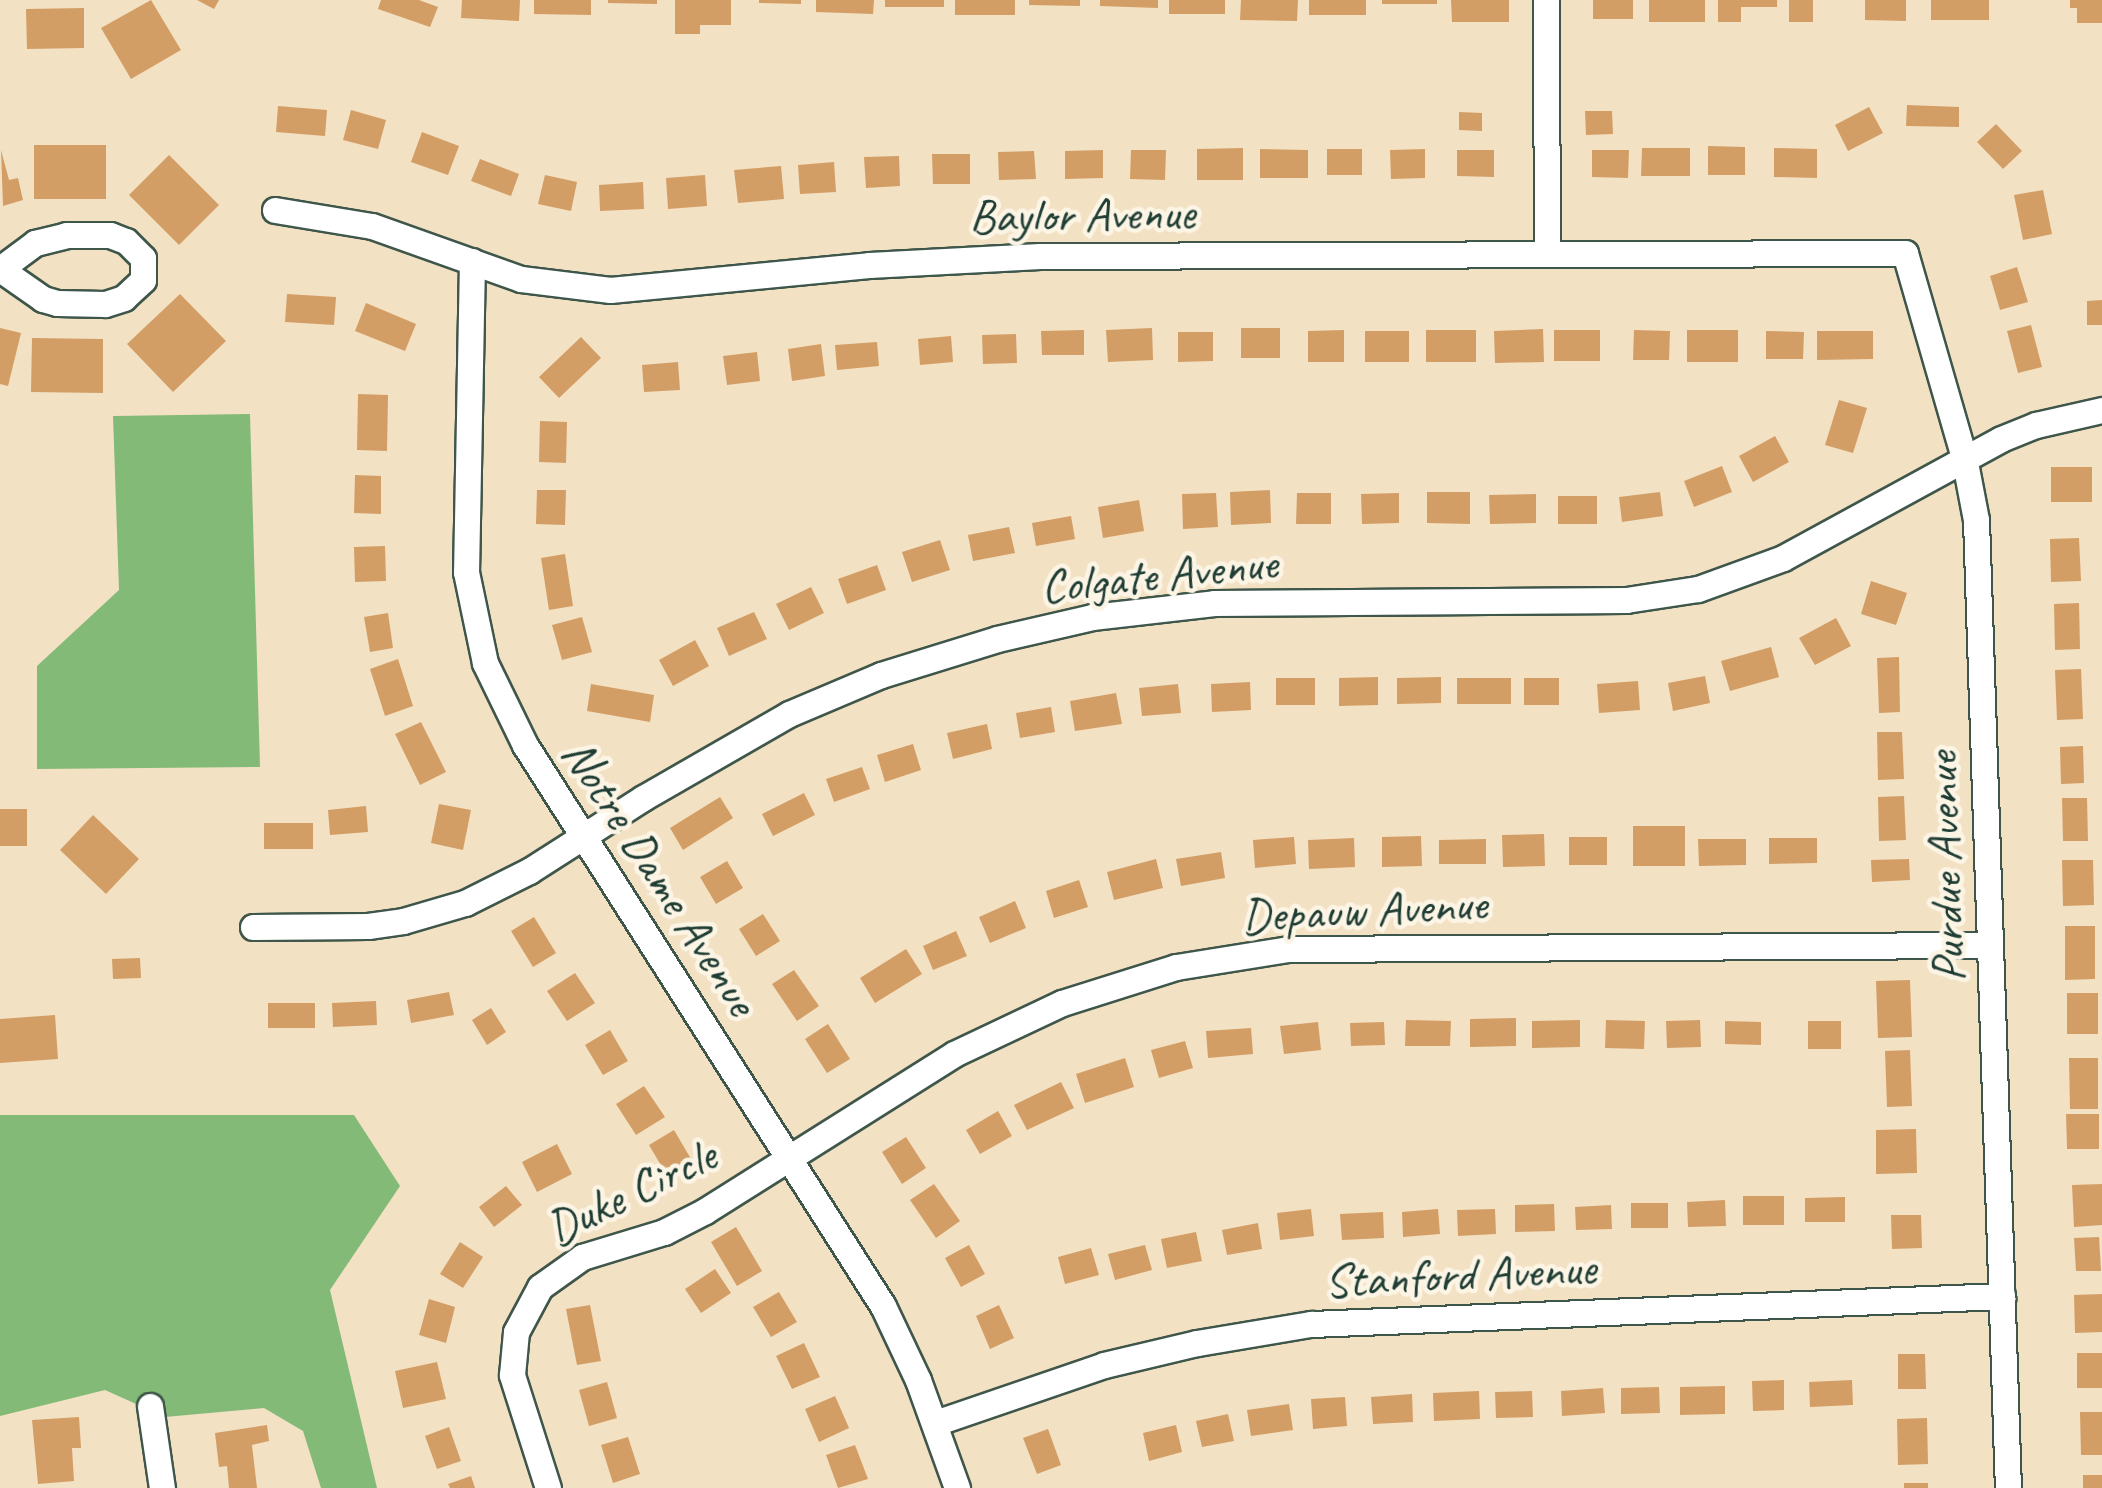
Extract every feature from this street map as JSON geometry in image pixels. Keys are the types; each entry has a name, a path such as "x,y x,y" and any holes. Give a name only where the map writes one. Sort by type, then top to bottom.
{"street":[{"path":"1546,0 1547,253"},
{"name":"Baylor Avenue","path":"275,210 372,226 521,279 610,290 870,266 1040,256 1905,252"},
{"path":"95,235 126,241 143,258 145,269 143,280 124,298 90,305 43,299 0,270 51,237 95,235"},
{"name":"Purdue Avenue","path":"1905,252 1964,458 1976,520 2008,1488"},
{"name":"Notre Dame Avenue","path":"472,262 465,538 472,611 485,663 505,709 583,836 883,1306 935,1423 958,1488"},
{"name":"Colgate Avenue","path":"252,927 368,926 435,914 496,888 789,714 880,675 997,639 1092,617 1214,603 1659,596 1743,575 1783,558 1964,458 2036,425 2102,410"},
{"name":"Depauw Avenue","path":"789,1157 954,1054 1018,1021 1108,986 1226,957 1348,946 1990,945"},
{"name":"Duke Circle","path":"548,1488 512,1374 516,1332 540,1287 582,1257 664,1232 705,1211 789,1157"},
{"name":"Stanford Avenue","path":"935,1423 1104,1365 1197,1343 1312,1324 1402,1317 2002,1296"},
{"path":"150,1406 162,1488"}],"green space":[{"path":"250,414 260,767 37,769 37,666 119,590 113,416"},
{"path":"0,1115 354,1115 400,1186 330,1290 377,1488 321,1488 303,1431 264,1408 165,1417 105,1390 0,1416"}],"building":[{"path":"151,0 181,50 131,79 101,28"},
{"path":"197,0 219,0 214,9"},
{"path":"381,0 419,0 438,7 430,27 378,9"},
{"path":"462,0 520,0 519,21 461,18"},
{"path":"534,0 591,0 591,15 534,14"},
{"path":"657,0 657,4 608,3"},
{"path":"675,0 731,0 731,25 700,25 700,34 675,34"},
{"path":"801,0 801,4 759,3"},
{"path":"816,0 874,0 873,14 816,12"},
{"path":"885,0 944,0 944,7 885,7"},
{"path":"955,0 1015,0 1015,15 955,15"},
{"path":"1029,0 1080,0 1080,6 1029,5"},
{"path":"1100,0 1158,0 1158,8 1100,6"},
{"path":"1169,0 1225,0 1225,14 1169,14"},
{"path":"1241,0 1298,0 1297,21 1240,20"},
{"path":"1309,0 1366,0 1366,15 1309,15"},
{"path":"1382,0 1437,0 1437,4 1382,4"},
{"path":"1451,0 1509,0 1509,22 1452,22"},
{"path":"1593,0 1633,0 1633,19 1593,19"},
{"path":"1649,0 1705,0 1705,22 1649,22"},
{"path":"1718,0 1777,0 1777,7 1741,7 1741,22 1718,22"},
{"path":"1789,0 1813,0 1813,22 1789,22"},
{"path":"1865,0 1906,0 1906,21 1865,20"},
{"path":"1931,0 1989,0 1989,20 1931,20"},
{"path":"2070,0 2102,0 2102,23 2077,23 2077,8 2070,8"},
{"path":"84,8 84,48 27,49 26,9"},
{"path":"1907,105 1959,107 1959,127 1906,126"},
{"path":"278,106 327,110 325,136 276,132"},
{"path":"1869,107 1883,133 1848,151 1835,125"},
{"path":"351,110 386,120 378,149 343,140"},
{"path":"1585,111 1612,111 1613,134 1586,135"},
{"path":"1459,112 1482,113 1482,131 1459,130"},
{"path":"1996,124 2022,151 2003,169 1977,142"},
{"path":"422,132 459,146 448,175 411,162"},
{"path":"34,145 106,145 106,199 34,199"},
{"path":"1708,146 1745,147 1745,175 1708,175"},
{"path":"1243,148 1243,180 1197,180 1197,149"},
{"path":"1642,148 1690,148 1690,176 1641,176"},
{"path":"1774,148 1817,149 1817,178 1774,177"},
{"path":"1260,149 1308,150 1308,178 1260,178"},
{"path":"1327,149 1362,149 1362,175 1327,175"},
{"path":"1425,149 1425,178 1391,179 1390,150"},
{"path":"1,150 9,180 18,178 23,200 3,206"},
{"path":"1103,150 1103,178 1065,179 1065,151"},
{"path":"1131,150 1166,150 1165,180 1130,179"},
{"path":"1457,150 1494,150 1494,177 1457,176"},
{"path":"1592,150 1629,150 1628,178 1592,177"},
{"path":"1034,151 1036,179 999,180 998,152"},
{"path":"932,154 970,154 970,184 933,184"},
{"path":"169,155 219,205 179,245 129,195"},
{"path":"899,156 900,186 866,188 864,157"},
{"path":"480,159 519,174 511,196 471,181"},
{"path":"834,162 836,192 800,194 798,165"},
{"path":"781,166 784,199 738,203 734,170"},
{"path":"545,175 577,182 571,211 538,204"},
{"path":"705,175 707,206 668,209 666,178"},
{"path":"643,182 644,209 600,211 599,185"},
{"path":"2043,190 2052,234 2023,240 2014,195"},
{"path":"2017,267 2028,302 2000,310 1990,276"},
{"path":"180,294 226,341 173,392 127,344"},
{"path":"287,294 336,297 334,325 285,322"},
{"path":"2102,300 2102,325 2087,325 2087,301"},
{"path":"366,303 416,324 405,351 355,331"},
{"path":"2031,325 2042,367 2018,373 2007,331"},
{"path":"0,328 21,333 8,386 0,384"},
{"path":"1152,328 1153,360 1108,362 1106,330"},
{"path":"1241,328 1280,328 1280,358 1241,358"},
{"path":"1543,329 1544,362 1495,363 1494,331"},
{"path":"1084,330 1084,355 1042,355 1041,331"},
{"path":"1344,330 1344,362 1308,362 1308,331"},
{"path":"1426,330 1476,330 1476,362 1426,362"},
{"path":"1554,330 1600,330 1600,361 1554,361"},
{"path":"1634,330 1670,331 1669,360 1633,360"},
{"path":"1687,330 1738,330 1738,362 1687,362"},
{"path":"1365,331 1409,331 1409,362 1365,362"},
{"path":"1766,331 1804,332 1803,359 1766,359"},
{"path":"1817,331 1873,331 1873,359 1817,360"},
{"path":"1178,332 1213,332 1213,361 1178,362"},
{"path":"1016,334 1017,363 983,364 982,335"},
{"path":"951,336 953,362 920,365 918,339"},
{"path":"581,337 601,358 559,398 539,377"},
{"path":"32,338 103,339 103,393 31,392"},
{"path":"877,342 879,366 837,370 835,345"},
{"path":"821,344 825,376 792,381 788,349"},
{"path":"757,352 760,381 727,385 723,356"},
{"path":"678,362 680,390 644,392 642,365"},
{"path":"358,394 388,395 387,451 357,450"},
{"path":"1839,400 1867,408 1853,453 1825,445"},
{"path":"540,421 567,422 566,463 539,462"},
{"path":"1775,436 1789,462 1753,482 1739,456"},
{"path":"1722,466 1732,492 1694,507 1684,481"},
{"path":"2051,467 2092,467 2092,502 2051,502"},
{"path":"355,475 381,476 381,514 354,513"},
{"path":"537,490 566,490 565,525 536,524"},
{"path":"1270,490 1271,523 1231,525 1230,492"},
{"path":"1427,492 1470,492 1470,524 1427,523"},
{"path":"1660,492 1663,516 1622,522 1619,497"},
{"path":"1216,493 1218,527 1183,529 1182,494"},
{"path":"1297,493 1331,493 1331,524 1296,524"},
{"path":"1399,493 1399,523 1362,524 1361,494"},
{"path":"1536,494 1536,523 1490,524 1489,495"},
{"path":"1558,496 1597,496 1597,524 1558,524"},
{"path":"1139,500 1144,531 1103,538 1098,507"},
{"path":"1071,516 1075,539 1036,546 1032,523"},
{"path":"1009,527 1015,553 973,561 968,535"},
{"path":"2079,538 2081,581 2051,582 2050,539"},
{"path":"940,540 950,570 912,582 902,552"},
{"path":"385,546 386,581 355,582 354,547"},
{"path":"565,554 573,606 549,610 541,558"},
{"path":"877,565 886,590 847,604 838,579"},
{"path":"1871,581 1907,593 1896,625 1861,614"},
{"path":"811,587 824,613 789,630 776,604"},
{"path":"2079,603 2080,649 2055,650 2054,604"},
{"path":"754,612 767,639 729,656 717,628"},
{"path":"388,613 393,648 370,652 364,617"},
{"path":"582,617 592,652 562,660 552,625"},
{"path":"1836,618 1851,646 1815,665 1799,638"},
{"path":"695,640 709,666 673,686 659,660"},
{"path":"1771,647 1779,677 1730,691 1721,661"},
{"path":"1899,657 1900,712 1879,713 1877,658"},
{"path":"398,659 413,706 385,716 370,669"},
{"path":"2081,669 2083,719 2057,720 2055,670"},
{"path":"1705,676 1710,703 1673,711 1668,683"},
{"path":"1378,677 1378,705 1339,706 1339,678"},
{"path":"1441,677 1441,703 1397,704 1397,678"},
{"path":"1276,678 1315,678 1315,705 1276,705"},
{"path":"1457,678 1511,678 1511,704 1457,704"},
{"path":"1524,678 1559,678 1559,705 1524,705"},
{"path":"1638,681 1640,710 1599,713 1597,684"},
{"path":"1250,682 1251,710 1212,712 1211,684"},
{"path":"591,684 654,695 650,722 587,711"},
{"path":"1178,684 1181,713 1142,716 1139,688"},
{"path":"1116,693 1122,724 1075,731 1070,701"},
{"path":"1051,707 1055,732 1020,738 1016,713"},
{"path":"421,722 446,772 420,785 395,734"},
{"path":"987,724 992,749 953,759 947,733"},
{"path":"1877,732 1902,732 1904,779 1878,780"},
{"path":"913,744 921,770 885,782 877,755"},
{"path":"2083,746 2084,783 2061,784 2060,747"},
{"path":"862,767 870,789 834,802 826,779"},
{"path":"804,793 815,815 773,836 762,814"},
{"path":"1904,796 1906,840 1879,841 1878,797"},
{"path":"720,797 733,818 683,850 670,828"},
{"path":"2062,798 2087,798 2088,841 2063,841"},
{"path":"439,804 471,810 463,850 431,843"},
{"path":"366,806 368,832 330,835 328,810"},
{"path":"0,809 27,809 27,846 0,846"},
{"path":"93,815 139,859 106,894 60,850"},
{"path":"264,823 313,823 313,849 264,849"},
{"path":"1633,826 1685,826 1685,866 1633,866"},
{"path":"1544,834 1545,866 1503,867 1502,835"},
{"path":"1421,836 1422,866 1382,867 1382,837"},
{"path":"1294,837 1296,864 1255,868 1253,840"},
{"path":"1569,837 1607,837 1607,865 1569,865"},
{"path":"1354,838 1355,867 1309,869 1308,840"},
{"path":"1769,838 1817,838 1817,863 1769,864"},
{"path":"1486,839 1486,864 1439,864 1439,840"},
{"path":"1698,839 1746,839 1746,865 1699,866"},
{"path":"1221,852 1225,878 1181,886 1176,859"},
{"path":"1156,859 1163,888 1114,900 1107,872"},
{"path":"1909,859 1910,880 1872,882 1871,860"},
{"path":"2062,860 2093,860 2094,905 2063,906"},
{"path":"727,861 743,888 716,904 700,877"},
{"path":"1079,880 1088,907 1054,918 1046,891"},
{"path":"1015,901 1026,928 990,943 979,917"},
{"path":"763,914 780,941 756,956 739,929"},
{"path":"534,917 556,953 533,967 511,931"},
{"path":"2065,926 2095,926 2095,979 2065,980"},
{"path":"956,931 967,956 933,970 923,946"},
{"path":"906,949 922,974 875,1003 860,978"},
{"path":"140,958 141,978 113,979 112,959"},
{"path":"794,970 819,1006 797,1021 772,984"},
{"path":"575,973 595,1003 567,1021 547,991"},
{"path":"1910,980 1912,1037 1878,1038 1876,981"},
{"path":"449,992 454,1015 411,1023 407,1000"},
{"path":"2067,993 2098,993 2098,1034 2067,1034"},
{"path":"376,1001 377,1025 333,1027 332,1003"},
{"path":"268,1003 315,1003 315,1028 268,1028"},
{"path":"491,1008 506,1032 487,1045 472,1020"},
{"path":"55,1015 58,1059 0,1063 0,1019"},
{"path":"1516,1018 1516,1046 1470,1047 1470,1019"},
{"path":"1406,1020 1451,1021 1450,1046 1405,1046"},
{"path":"1580,1020 1580,1047 1532,1048 1532,1021"},
{"path":"1606,1020 1645,1021 1644,1049 1605,1048"},
{"path":"1700,1020 1701,1047 1667,1048 1666,1021"},
{"path":"1725,1021 1761,1022 1761,1045 1725,1044"},
{"path":"1808,1021 1841,1021 1841,1049 1808,1049"},
{"path":"1318,1022 1321,1050 1284,1054 1280,1026"},
{"path":"1384,1022 1385,1045 1351,1046 1350,1023"},
{"path":"828,1024 850,1059 827,1073 805,1039"},
{"path":"1251,1028 1253,1054 1208,1058 1206,1031"},
{"path":"610,1030 628,1061 603,1075 585,1045"},
{"path":"1185,1041 1193,1068 1159,1078 1151,1050"},
{"path":"1910,1050 1912,1106 1887,1107 1885,1051"},
{"path":"1125,1058 1134,1087 1085,1103 1076,1074"},
{"path":"2069,1058 2098,1058 2098,1109 2070,1109"},
{"path":"1061,1082 1074,1108 1027,1130 1014,1105"},
{"path":"644,1086 665,1117 636,1135 616,1104"},
{"path":"998,1111 1012,1136 980,1154 966,1130"},
{"path":"2066,1114 2099,1114 2099,1149 2067,1149"},
{"path":"1916,1129 1917,1173 1876,1174 1876,1130"},
{"path":"674,1130 694,1164 669,1179 649,1145"},
{"path":"906,1137 926,1168 902,1184 882,1152"},
{"path":"557,1144 572,1174 537,1192 522,1162"},
{"path":"934,1184 960,1221 936,1238 910,1200"},
{"path":"2102,1184 2102,1225 2074,1227 2072,1185"},
{"path":"506,1186 522,1205 494,1227 479,1207"},
{"path":"1743,1196 1784,1196 1784,1225 1743,1225"},
{"path":"1845,1197 1845,1222 1805,1222 1805,1198"},
{"path":"1725,1200 1726,1226 1688,1227 1687,1202"},
{"path":"1631,1203 1668,1203 1668,1228 1631,1228"},
{"path":"1554,1204 1555,1231 1515,1232 1515,1205"},
{"path":"1611,1205 1612,1229 1576,1230 1575,1207"},
{"path":"1311,1209 1314,1236 1280,1240 1277,1213"},
{"path":"1438,1209 1440,1234 1403,1237 1402,1212"},
{"path":"1495,1209 1496,1234 1458,1236 1457,1210"},
{"path":"1383,1212 1384,1238 1342,1240 1340,1214"},
{"path":"1891,1215 1921,1215 1922,1248 1892,1249"},
{"path":"1258,1223 1262,1249 1227,1255 1222,1230"},
{"path":"736,1227 762,1271 737,1286 711,1242"},
{"path":"1196,1232 1202,1261 1167,1268 1161,1239"},
{"path":"2099,1237 2101,1271 2076,1271 2074,1238"},
{"path":"460,1242 483,1257 463,1288 440,1274"},
{"path":"969,1245 985,1274 961,1287 945,1258"},
{"path":"1145,1245 1152,1270 1115,1280 1108,1254"},
{"path":"1091,1248 1099,1275 1065,1284 1058,1257"},
{"path":"715,1269 731,1293 701,1313 685,1289"},
{"path":"779,1292 797,1322 771,1337 753,1307"},
{"path":"2102,1294 2102,1332 2075,1333 2074,1295"},
{"path":"429,1299 455,1307 446,1343 419,1335"},
{"path":"590,1305 601,1361 577,1365 566,1309"},
{"path":"999,1305 1014,1338 990,1349 976,1316"},
{"path":"804,1343 820,1377 792,1389 776,1356"},
{"path":"2077,1353 2102,1353 2102,1388 2077,1388"},
{"path":"1898,1354 1925,1354 1926,1389 1898,1389"},
{"path":"437,1362 446,1399 403,1408 395,1371"},
{"path":"1784,1380 1784,1410 1753,1411 1752,1381"},
{"path":"1852,1380 1853,1405 1810,1407 1809,1382"},
{"path":"607,1382 617,1418 589,1426 579,1390"},
{"path":"1725,1386 1725,1414 1680,1415 1680,1387"},
{"path":"1659,1387 1660,1413 1621,1414 1621,1388"},
{"path":"1603,1388 1605,1413 1562,1416 1561,1391"},
{"path":"1479,1391 1480,1419 1434,1421 1433,1393"},
{"path":"1532,1391 1533,1417 1496,1418 1495,1392"},
{"path":"1412,1394 1413,1422 1373,1424 1371,1397"},
{"path":"835,1396 849,1428 819,1442 805,1409"},
{"path":"1345,1397 1347,1426 1313,1429 1311,1399"},
{"path":"1289,1404 1293,1430 1251,1436 1247,1410"},
{"path":"2080,1412 2102,1412 2102,1455 2081,1455"},
{"path":"1228,1414 1234,1441 1202,1447 1196,1421"},
{"path":"79,1417 81,1448 72,1448 74,1481 38,1484 32,1420"},
{"path":"1927,1418 1928,1464 1898,1465 1897,1419"},
{"path":"267,1425 269,1441 252,1445 257,1488 229,1488 227,1466 219,1467 215,1433"},
{"path":"1176,1425 1182,1452 1149,1461 1143,1433"},
{"path":"449,1427 461,1461 437,1469 425,1436"},
{"path":"1048,1429 1061,1465 1037,1474 1023,1438"},
{"path":"628,1437 640,1474 613,1483 601,1445"},
{"path":"855,1445 868,1479 838,1488 826,1455"},
{"path":"2083,1475 2102,1475 2102,1488 2083,1488"},
{"path":"471,1476 475,1488 450,1488 448,1484"},
{"path":"1904,1483 1928,1483 1928,1488 1904,1488"}]}
